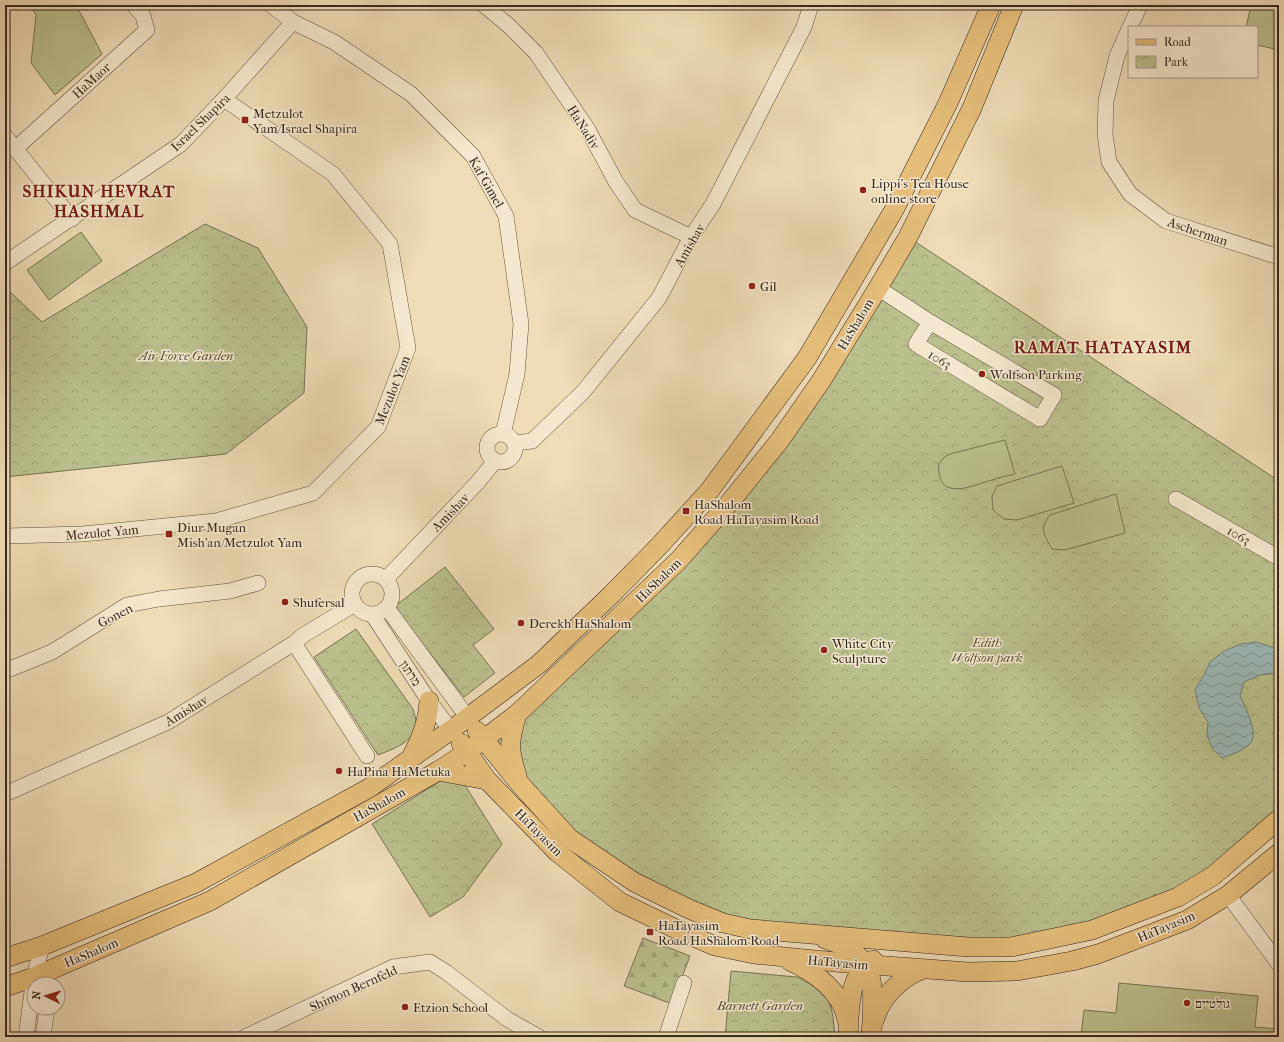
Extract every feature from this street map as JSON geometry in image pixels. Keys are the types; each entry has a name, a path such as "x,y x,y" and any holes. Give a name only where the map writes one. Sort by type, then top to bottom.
{"main road":[{"name":"HaShalom","path":"5,958 42,946 196,883 369,788 468,718 538,664 612,594 660,545 710,490 807,358 894,210 948,103 991,5"},
{"name":"HaShalom","path":"47,976 210,901 438,771 484,741 517,714 678,561 730,502 780,440 821,381 878,288 908,236 972,108 1014,5"},
{"path":"410,760 420,740 429,715 429,701"},
{"path":"517,714 510,739 511,757 519,783"},
{"name":"HaTayasim","path":"468,718 484,741 519,783 569,838 634,882 689,909 723,923 750,929 950,946 982,948 1011,947 1097,928 1178,897 1213,876 1279,819"},
{"name":"HaTayasim","path":"451,730 487,780 557,852 620,902 680,932 715,946 754,954 866,965 968,972 1017,971 1072,961 1098,954 1187,920 1228,895 1279,853"},
{"path":"438,771 487,780"},
{"path":"812,934 854,953 866,965 872,985 871,1033"},
{"path":"848,1031 853,986 857,975 866,965 883,954 897,950 950,946"},
{"path":"782,957 807,969 828,986 844,1008 848,1031"},
{"path":"871,1033 878,1009 889,992 905,978 923,969"},
{"name":"HaShalom","path":"5,986 26,981"}],"street":[{"name":"HaMaor","path":"15,149 147,30 143,16 134,5"},
{"name":"Kaf Gimel","path":"271,5 293,22 334,42 410,94 473,156 506,216 521,324 517,374 503,434"},
{"name":"HaNadiv","path":"484,5 508,25 536,53 587,128 616,182 635,210 691,237"},
{"name":"Amishav","path":"515,443 532,441 583,392 659,298 691,237 713,204 804,27 811,5"},
{"name":"Ascherman","path":"1131,26 1140,5"},
{"name":"Israel Shapira","path":"72,218 181,144 224,99 293,22"},
{"name":"Ascherman","path":"1128,32 1117,56 1106,101 1105,134 1110,162 1130,194 1166,222 1279,257"},
{"name":"Mezulot Yam","path":"5,536 83,534 216,521 313,493 378,428 408,348 390,244 333,174 224,99"},
{"path":"5,136 72,218 5,263"},
{"path":"878,288 930,322"},
{"name":"1063","path":"930,322 1054,395 1040,419 916,344 930,322"},
{"path":"503,434 508,435 515,443 515,452 511,459 503,463 495,461 489,456 487,446 493,437 503,434"},
{"name":"Amishav","path":"386,579 478,482 495,461"},
{"name":"1063","path":"1176,499 1279,558"},
{"path":"370,574 377,574 386,579 391,587 392,594 392,600 387,608 378,613 372,614 360,610 352,600 353,586 357,580 363,575 370,574"},
{"name":"Gonen","path":"5,671 52,652 127,605 159,599 230,590 258,583"},
{"name":"Amishav","path":"5,794 168,722 294,643 302,636 355,604"},
{"name":"מרתון","path":"387,608 468,718"},
{"name":"מרתון","path":"372,614 429,701 451,730"},
{"path":"294,643 367,756"},
{"path":"1228,895 1279,964"},
{"path":"42,946 45,976"},
{"name":"Shimon Bernfeld","path":"245,1037 393,967 430,962 446,972 507,1019 539,1037"},
{"path":"666,1037 684,983"},
{"path":"26,1037 33,1016"},
{"path":"43,1037 45,1016"}],"green space":[{"path":"30,5 76,5 102,54 55,95 31,63 36,15"},
{"path":"1251,5 1279,5 1279,50 1258,45 1258,26 1246,26"},
{"name":"Air Force Garden","path":"205,224 258,248 307,327 304,393 226,454 5,477 5,287 42,322"},
{"path":"81,232 102,261 49,300 27,270"},
{"name":"Edith Wolfson park","path":"908,237 1279,481 1279,810 1179,892 1091,926 1014,943 744,921 689,899 569,838 484,741 730,502"},
{"path":"1005,440 1015,474 958,489 945,486 941,481 939,464 950,454"},
{"path":"1062,466 1074,503 1017,520 1004,519 993,510 992,497 997,486"},
{"path":"1116,494 1125,533 1065,550 1052,549 1044,532 1045,524 1050,515"},
{"path":"445,567 494,629 473,645 495,673 464,697 394,607"},
{"path":"356,629 413,709 416,719 415,729 408,740 397,747 378,755 314,657"},
{"path":"456,771 502,844 463,897 430,917 372,824"},
{"path":"643,938 690,956 672,1004 624,986"},
{"name":"Barnett Garden","path":"731,971 797,977 814,986 829,1001 833,1016 835,1037 725,1037"},
{"name":"גולטיים","path":"1119,983 1258,996 1255,1027 1279,1029 1279,1037 1081,1037 1084,1010 1116,1013"}],"water":[{"path":"1256,642 1272,647 1279,652 1279,673 1260,675 1244,682 1240,696 1252,725 1252,741 1247,747 1222,758 1212,748 1207,735 1208,722 1199,708 1195,690 1210,662 1224,651 1241,644"}],"place":[{"name":"Metzulot Yam/Israel Shapira","path":"245,120"},
{"name":"Lippi’s Tea House online store","path":"863,190"},
{"name":"Gil","path":"752,286"},
{"name":"Wolfson Parking","path":"982,374"},
{"name":"HaShalom Road/HaTayasim Road","path":"686,511"},
{"name":"Diur Mugan Mish'an/Metzulot Yam","path":"169,534"},
{"name":"Shufersal","path":"285,602"},
{"name":"Derekh HaShalom","path":"521,623"},
{"name":"White City Sculpture","path":"824,650"},
{"name":"HaPina HaMetuka","path":"339,771"},
{"name":"HaTayasim Road/HaShalom Road","path":"650,932"},
{"name":"גולטיים","path":"1187,1003"},
{"name":"Etzion School","path":"405,1007"}],"district":[{"name":"SHIKUN HEVRAT HASHMAL","path":"99,201"},
{"name":"RAMAT HATAYASIM","path":"1103,347"}]}
